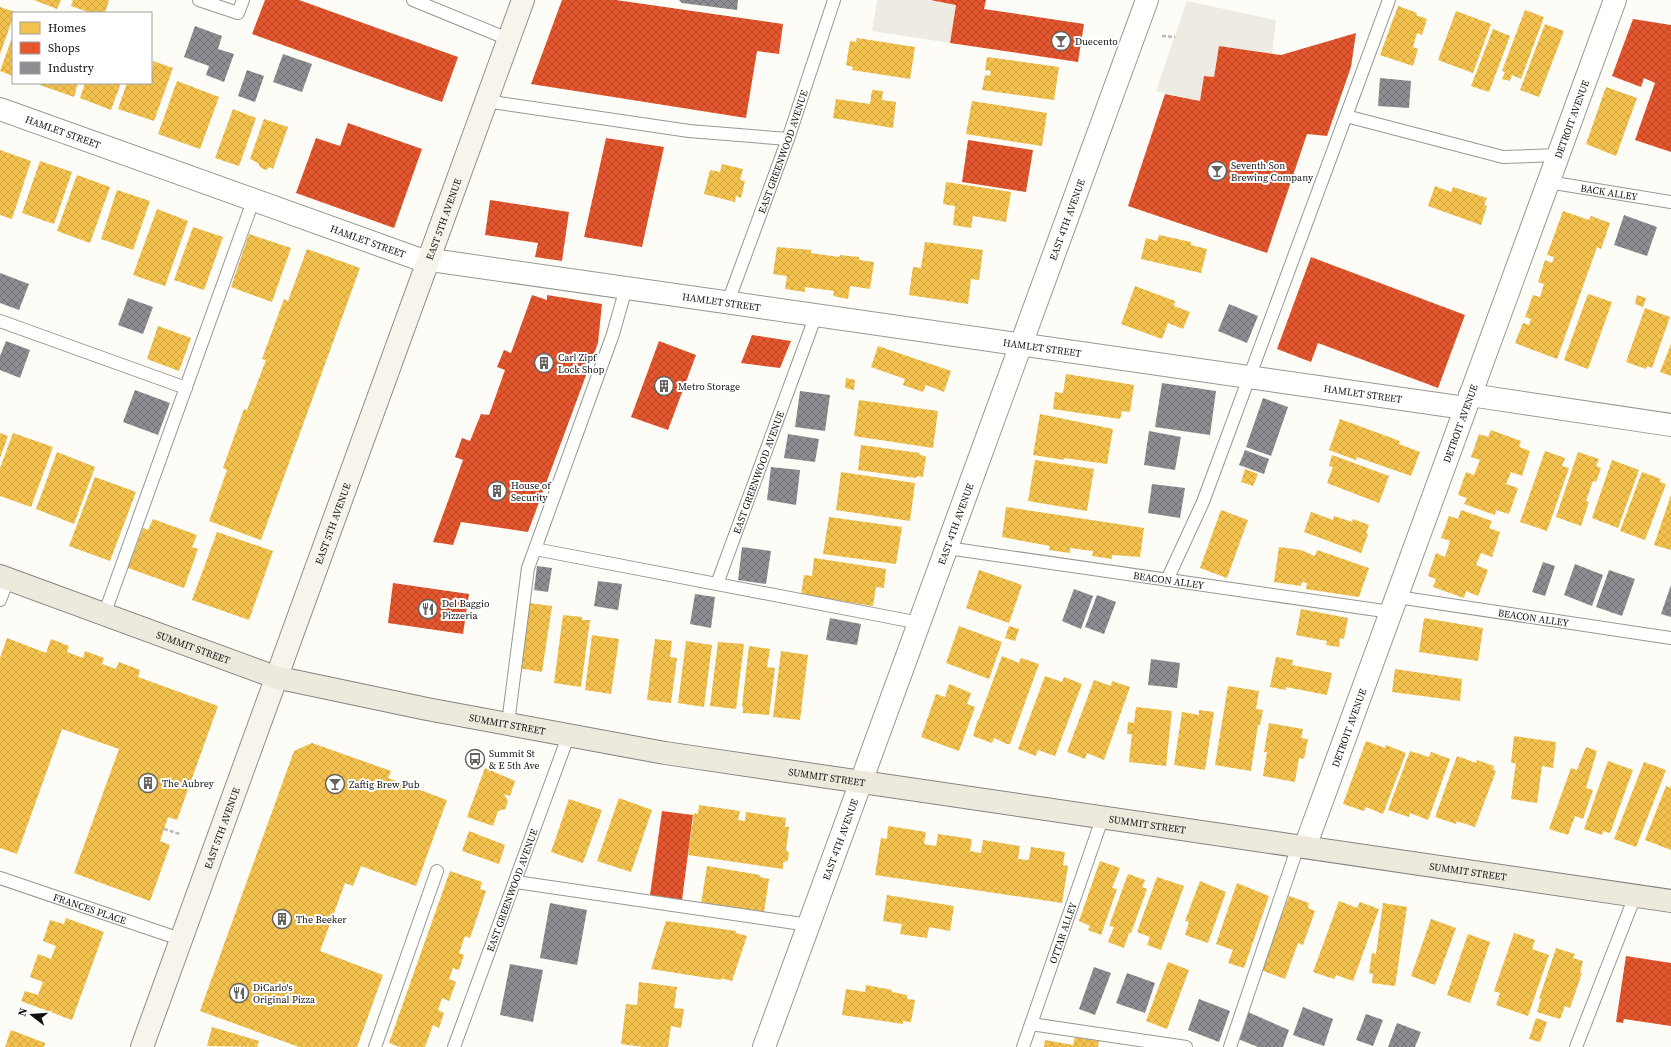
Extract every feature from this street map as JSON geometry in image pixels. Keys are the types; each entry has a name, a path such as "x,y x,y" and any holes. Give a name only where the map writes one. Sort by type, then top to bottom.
{"main road":[{"name":"EAST 5TH AVENUE","path":"142,1047 275,677 522,0"},
{"name":"SUMMIT STREET","path":"4,578 275,677 427,709 569,734 665,753 1102,819 1671,901"}],"street":[{"name":"EAST 4TH AVENUE","path":"764,1047 1147,0"},
{"name":"DETROIT AVENUE","path":"1302,847 1394,604 1615,0"},
{"name":"HAMLET STREET","path":"0,109 253,201 427,262 438,261 1250,377 1671,425"}],"lane":[{"path":"199,0 238,13 243,0"},
{"name":"EAST GREENWOOD AVENUE","path":"728,302 788,139 834,0"},
{"path":"1167,580 1203,502 1389,0"},
{"path":"419,1 508,39"},
{"path":"485,101 689,131 788,139"},
{"path":"1346,116 1503,157 1558,154"},
{"name":"BACK ALLEY","path":"1548,182 1671,202"},
{"path":"104,615 253,201"},
{"path":"508,723 528,568 613,334 626,288"},
{"name":"EAST GREENWOOD AVENUE","path":"718,584 816,315"},
{"path":"0,321 186,388"},
{"name":"BEACON ALLEY","path":"947,548 1167,580 1394,604 1671,638"},
{"path":"535,549 920,623"},
{"path":"0,600 4,578"},
{"name":"EAST GREENWOOD AVENUE","path":"454,1047 516,882 569,734"},
{"name":"OTTAR ALLEY","path":"1023,1047 1102,819"},
{"path":"1230,1047 1302,847"},
{"path":"375,1047 437,871"},
{"name":"FRANCES PLACE","path":"0,878 180,939"},
{"path":"516,882 809,925"},
{"path":"1576,1047 1635,896"},
{"path":"1031,1024 1186,1047"}],"path":[{"path":"1162,36 1175,37"},
{"path":"164,829 180,834"}],"shaded area":[{"path":"877,0 925,0 956,5 950,43 872,31"},
{"path":"1187,1 1276,20 1272,54 1219,46 1214,77 1204,76 1200,101 1156,91"}],"building: Homes":[{"path":"34,0 61,0 57,9"},
{"path":"73,0 109,0 105,12 88,12 71,6"},
{"path":"1398,6 1417,13 1416,15 1427,19 1422,35 1417,33 1413,47 1418,49 1413,66 1380,55"},
{"path":"0,7 15,12 12,12 12,20 0,54"},
{"path":"1525,10 1544,17 1521,79 1512,75 1510,81 1502,79 1505,72 1502,71"},
{"path":"1456,11 1491,24 1473,73 1438,60"},
{"path":"1545,24 1564,31 1539,97 1520,90"},
{"path":"1493,29 1510,36 1489,92 1471,86"},
{"path":"12,38 12,76 0,71"},
{"path":"857,38 915,47 910,79 852,70 853,67 846,65 850,41 856,42"},
{"path":"987,57 1059,67 1054,100 982,90 985,75 990,76 991,71 985,70"},
{"path":"153,61 173,68 154,121 118,109 127,84 152,84"},
{"path":"177,81 219,97 200,149 158,134"},
{"path":"40,84 78,84 74,97"},
{"path":"85,84 121,84 111,110 80,98"},
{"path":"1606,87 1637,98 1616,156 1586,144"},
{"path":"872,90 883,91 882,100 896,102 893,128 833,118 836,99 870,104"},
{"path":"972,101 1047,113 1042,146 966,134"},
{"path":"233,109 256,118 239,166 215,158"},
{"path":"264,119 288,127 273,169 270,167 266,170 260,167 258,163 250,159"},
{"path":"0,150 31,161 12,219 0,215"},
{"path":"40,161 72,172 54,224 22,213"},
{"path":"722,164 743,169 740,180 745,181 741,198 736,196 735,202 704,194 710,170 720,172"},
{"path":"77,175 110,187 90,243 57,231"},
{"path":"946,182 1011,192 1006,222 973,216 971,228 953,225 955,206 943,204"},
{"path":"1435,186 1451,192 1453,187 1487,198 1484,205 1487,206 1481,225 1428,206"},
{"path":"117,190 150,201 133,250 101,239"},
{"path":"157,209 188,221 165,286 133,275"},
{"path":"1563,211 1589,220 1591,216 1610,223 1601,249 1597,247 1557,359 1515,343 1523,323 1529,325 1531,319 1525,317 1533,295 1540,297 1544,284 1538,282 1545,260 1552,263 1554,257 1547,255"},
{"path":"193,227 223,237 204,290 174,280"},
{"path":"249,234 291,248 272,302 231,287"},
{"path":"1159,235 1191,242 1191,245 1207,249 1201,273 1141,259 1146,238 1157,241"},
{"path":"925,242 983,250 979,280 971,279 968,304 909,295 913,267 921,268"},
{"path":"777,247 811,250 811,253 839,257 840,255 859,257 859,260 874,262 870,289 850,286 848,299 833,296 834,291 805,287 805,292 785,289 787,276 773,274"},
{"path":"307,249 360,268 261,540 209,521 227,470 223,468 244,409 247,410 266,360 262,359 284,299 288,301"},
{"path":"1135,286 1175,301 1174,306 1190,312 1183,329 1168,323 1162,339 1121,324"},
{"path":"1588,294 1612,302 1588,369 1564,360"},
{"path":"1637,295 1646,298 1643,307 1635,304"},
{"path":"1645,308 1670,317 1652,368 1647,366 1646,369 1626,362"},
{"path":"158,326 191,338 179,371 147,359"},
{"path":"1671,344 1671,376 1660,372"},
{"path":"878,346 951,371 944,392 926,385 923,392 903,385 905,379 871,367"},
{"path":"1066,374 1134,385 1130,412 1122,411 1120,419 1053,409 1055,392 1063,393"},
{"path":"846,378 855,380 854,390 845,388"},
{"path":"859,400 938,411 933,448 854,436"},
{"path":"1040,414 1113,429 1107,464 1064,458 1064,460 1033,455"},
{"path":"1340,419 1400,441 1399,444 1420,452 1411,476 1357,457 1356,460 1329,450"},
{"path":"1491,430 1521,441 1519,447 1530,451 1522,476 1511,472 1506,484 1518,488 1509,514 1496,510 1495,515 1464,504 1467,498 1458,495 1466,472 1474,475 1480,460 1471,457 1479,434 1488,437"},
{"path":"0,433 8,436 0,458"},
{"path":"13,433 53,447 31,507 0,496 0,468"},
{"path":"861,445 920,453 919,455 926,456 923,477 917,476 916,478 858,470"},
{"path":"1545,451 1565,458 1562,466 1569,468 1547,531 1520,522"},
{"path":"57,452 95,467 74,524 36,509"},
{"path":"1578,452 1599,459 1596,466 1601,468 1596,482 1593,481 1586,501 1589,502 1581,526 1556,517"},
{"path":"1332,455 1389,476 1379,503 1327,483 1333,467 1329,466"},
{"path":"1035,460 1094,469 1087,511 1028,501"},
{"path":"1612,460 1639,470 1618,528 1592,518"},
{"path":"1245,469 1258,474 1253,486 1241,482"},
{"path":"841,472 915,483 910,521 836,510"},
{"path":"1642,472 1661,479 1660,482 1666,484 1645,540 1620,531"},
{"path":"95,477 136,492 110,561 69,546"},
{"path":"1671,495 1671,550 1654,545"},
{"path":"1006,507 1144,528 1140,557 1112,555 1112,559 1092,556 1093,551 1070,548 1070,553 1049,550 1050,546 1002,537"},
{"path":"1221,510 1248,520 1227,578 1200,568"},
{"path":"1461,510 1492,521 1489,528 1500,532 1492,557 1481,553 1476,565 1488,570 1478,596 1466,591 1464,598 1433,587 1436,579 1428,576 1436,553 1445,557 1450,541 1441,538 1449,516 1458,519"},
{"path":"1311,512 1333,520 1334,516 1352,522 1353,519 1369,525 1366,533 1368,534 1361,553 1304,532"},
{"path":"829,517 902,527 896,564 823,554"},
{"path":"153,519 197,535 192,547 198,549 184,588 128,568 143,528 148,530"},
{"path":"217,532 273,551 249,620 192,600"},
{"path":"1279,547 1301,550 1315,556 1317,550 1369,568 1359,597 1306,589 1307,583 1302,582 1301,586 1274,582"},
{"path":"814,558 886,569 884,588 876,587 873,606 801,595 804,575 812,576"},
{"path":"979,570 1022,585 1009,623 966,608"},
{"path":"529,603 552,606 542,672 519,668"},
{"path":"1301,609 1348,618 1344,639 1340,638 1339,647 1326,645 1327,641 1296,635"},
{"path":"563,615 582,617 582,620 590,620 581,687 554,683"},
{"path":"1424,618 1483,628 1478,661 1419,652"},
{"path":"959,626 1002,642 989,679 946,663"},
{"path":"1009,626 1019,629 1015,641 1005,638"},
{"path":"592,635 619,639 611,694 585,690"},
{"name":"The Aubrey","path":"7,638 46,653 51,639 69,646 67,652 83,658 85,651 104,658 102,664 116,669 119,662 140,670 138,677 218,706 177,820 168,817 160,841 170,845 150,901 74,873 119,749 62,729 17,854 0,848 0,658"},
{"path":"655,639 672,641 670,657 677,658 671,703 647,700"},
{"path":"686,641 712,645 704,707 678,703"},
{"path":"718,642 744,644 736,709 710,706"},
{"path":"749,646 770,649 767,667 775,668 769,715 743,713 742,706"},
{"path":"781,651 808,655 800,720 773,717"},
{"path":"1002,656 1019,663 1021,658 1039,664 1010,744 994,738 992,743 973,736"},
{"path":"1276,657 1293,660 1292,665 1332,673 1327,695 1286,687 1286,690 1270,687"},
{"path":"1395,669 1462,679 1460,701 1392,692"},
{"path":"1045,676 1062,682 1064,677 1082,684 1055,756 1038,750 1036,756 1018,749"},
{"path":"1094,680 1111,686 1112,681 1130,687 1104,760 1087,753 1085,759 1067,752"},
{"path":"949,684 971,693 967,704 975,707 959,751 921,737 936,694 945,697"},
{"path":"1228,686 1259,691 1256,709 1263,710 1260,725 1258,725 1251,771 1215,765"},
{"path":"1136,707 1172,711 1166,766 1129,762 1132,734 1127,734 1128,722 1134,723"},
{"path":"1199,710 1214,712 1205,770 1174,765 1182,712 1199,715"},
{"path":"1269,723 1303,729 1301,738 1308,739 1304,759 1299,758 1295,782 1263,776 1267,752 1264,752"},
{"path":"1514,736 1556,742 1553,768 1542,766 1537,803 1511,799 1516,763 1511,763"},
{"path":"1366,741 1385,748 1386,745 1406,753 1383,814 1366,807 1364,811 1343,804"},
{"name":"The Beeker","path":"312,743 391,771 388,778 447,800 416,886 361,866 353,886 345,883 320,951 383,975 357,1047 299,1047 200,1011 294,751"},
{"path":"1586,747 1597,751 1586,788 1593,790 1583,819 1575,816 1568,835 1549,829 1571,768 1577,770"},
{"path":"1410,751 1429,757 1431,752 1450,759 1428,820 1410,813 1409,817 1388,810"},
{"path":"1457,756 1476,763 1477,760 1494,766 1493,770 1496,771 1475,827 1457,821 1456,824 1435,817"},
{"path":"1608,761 1633,770 1610,833 1603,831 1602,835 1584,829"},
{"path":"1644,762 1666,770 1636,847 1614,839"},
{"path":"485,768 515,781 510,796 504,794 508,801 505,809 498,811 493,826 467,817"},
{"path":"1671,785 1671,850 1645,840 1666,786 1670,788"},
{"path":"619,798 652,810 631,872 597,861"},
{"path":"569,799 602,810 583,863 551,852"},
{"path":"699,805 740,811 738,820 745,821 746,812 786,818 785,827 789,827 786,850 789,853 788,860 783,863 783,869 688,855 694,813 698,814"},
{"path":"888,826 926,832 924,844 936,846 938,834 972,839 970,851 981,853 983,840 1020,846 1018,859 1029,860 1031,847 1065,852 1063,865 1068,866 1062,903 875,875 881,838 887,839"},
{"path":"469,831 505,845 499,864 462,851"},
{"path":"1100,861 1120,868 1112,888 1117,889 1101,935 1088,930 1090,926 1079,921"},
{"path":"707,866 760,875 760,877 769,879 764,912 755,910 754,913 701,904"},
{"path":"450,871 482,882 480,889 486,891 470,938 465,936 459,953 464,955 459,970 453,968 449,979 456,982 449,1001 442,998 438,1010 444,1013 439,1028 433,1025 425,1047 400,1047 389,1043"},
{"path":"1128,874 1145,880 1142,887 1147,889 1124,948 1108,942 1114,927 1109,926"},
{"path":"1157,877 1184,886 1161,950 1147,945 1150,937 1137,932"},
{"path":"1200,881 1226,892 1208,943 1185,935 1189,922 1185,921"},
{"path":"1237,883 1269,896 1244,968 1228,963 1233,950 1216,944"},
{"path":"887,895 954,906 950,931 929,927 927,938 900,934 902,924 883,921"},
{"path":"1289,896 1309,903 1308,908 1315,911 1303,945 1298,943 1285,979 1261,970"},
{"path":"1339,901 1357,908 1360,902 1379,909 1353,981 1336,975 1334,979 1313,972"},
{"path":"1383,903 1407,907 1395,986 1372,983 1373,974 1369,973 1372,953 1376,954"},
{"path":"66,918 104,932 72,1020 21,1001 25,991 38,995 43,982 30,977 38,954 51,959 56,946 43,941 50,920 64,924"},
{"path":"1431,919 1456,928 1435,985 1411,976"},
{"path":"666,921 736,931 736,933 747,936 732,981 721,978 721,980 651,969"},
{"path":"1514,933 1535,940 1532,949 1549,955 1528,1016 1496,1005 1500,993 1494,991"},
{"path":"1468,934 1490,942 1470,1003 1447,995"},
{"path":"1556,948 1575,954 1573,958 1583,961 1580,973 1582,973 1570,1008 1565,1006 1560,1019 1537,1012 1541,999 1539,999"},
{"path":"1168,962 1189,970 1167,1029 1146,1021"},
{"path":"639,982 677,987 674,1008 684,1009 681,1028 671,1026 668,1047 643,1047 621,1044 626,1004 637,1005"},
{"path":"866,985 892,990 892,992 907,995 907,999 915,1000 911,1022 903,1021 903,1024 842,1015 846,989 865,992"},
{"path":"1536,1018 1547,1022 1540,1042 1529,1039"},
{"path":"212,1027 259,1041 257,1047 207,1046"},
{"path":"11,1030 45,1043 44,1047 5,1047"},
{"path":"1075,1037 1099,1041 1098,1047 1044,1047 1045,1040 1073,1045"}],"building: Shops":[{"path":"265,0 299,0 458,57 442,102 252,34"},
{"path":"562,0 616,0 783,24 779,54 757,51 746,118 531,84"},
{"path":"930,0 986,0 984,9 1084,24 1078,62 950,43 956,5"},
{"path":"1633,19 1671,25 1671,152 1635,140 1655,83 1644,78 1641,87 1612,76"},
{"name":"Seventh Son Brewing Company","path":"1356,33 1351,67 1327,136 1307,134 1267,253 1128,206 1165,94 1200,101 1204,76 1214,77 1219,46 1281,55"},
{"path":"348,123 422,149 394,228 296,193 316,138 340,146"},
{"path":"606,138 664,147 642,247 584,237"},
{"path":"968,140 1033,150 1026,192 962,182"},
{"path":"490,200 569,212 562,261 535,257 538,243 485,235"},
{"path":"1311,257 1465,315 1438,388 1318,343 1311,362 1277,349"},
{"path":"532,295 547,300 547,295 602,304 598,343 528,532 461,522 453,545 433,542 463,460 455,457 462,438 470,441 481,414 489,415 505,370 497,367 504,350 511,353"},
{"path":"752,335 791,341 780,368 741,363"},
{"name":"Metro Storage","path":"659,341 696,355 668,430 631,417"},
{"name":"Del Baggio Pizzeria","path":"393,583 469,594 463,634 388,623"},
{"path":"662,811 693,815 682,900 650,895"},
{"path":"1626,956 1671,963 1671,1026 1624,1019 1623,1023 1616,1022"}],"building: Industry":[{"path":"679,0 738,0 737,10 682,3"},
{"path":"195,26 222,36 218,49 234,54 224,82 206,75 209,66 184,57"},
{"path":"283,54 312,64 302,92 273,82"},
{"path":"247,70 264,76 255,102 238,96"},
{"path":"1380,78 1411,81 1409,108 1378,106"},
{"path":"1624,215 1657,227 1647,256 1614,245"},
{"path":"0,273 29,284 19,310 0,303"},
{"path":"128,298 153,307 143,334 118,325"},
{"path":"1229,304 1258,316 1247,343 1218,331"},
{"path":"6,341 30,350 20,378 0,370 0,356"},
{"path":"1162,383 1216,391 1210,435 1155,427"},
{"path":"135,390 170,403 158,435 123,422"},
{"path":"800,391 830,395 825,431 795,427"},
{"path":"1263,398 1288,407 1271,456 1246,447"},
{"path":"1149,431 1181,437 1175,470 1144,465"},
{"path":"788,434 819,439 815,462 784,458"},
{"path":"1245,450 1269,459 1264,474 1239,465"},
{"path":"771,467 800,470 796,505 767,500"},
{"path":"1152,484 1185,488 1180,518 1148,513"},
{"path":"742,547 771,551 766,584 738,580"},
{"path":"1543,562 1555,566 1545,596 1532,592"},
{"path":"1575,564 1603,575 1592,606 1564,595"},
{"path":"537,566 552,568 548,592 534,590"},
{"path":"1609,570 1635,579 1622,616 1596,607"},
{"path":"598,581 622,584 618,610 594,606"},
{"path":"1671,585 1671,617 1661,614"},
{"path":"1074,589 1093,596 1081,629 1062,621"},
{"path":"695,594 715,597 711,628 690,624"},
{"path":"1097,595 1116,602 1104,634 1085,627"},
{"path":"830,618 861,624 857,645 826,640"},
{"path":"1151,659 1180,663 1177,688 1148,685"},
{"path":"550,903 587,910 577,965 540,958"},
{"path":"510,964 543,970 533,1022 500,1015"},
{"path":"1094,967 1111,973 1095,1015 1079,1009"},
{"path":"1127,973 1155,983 1145,1013 1116,1003"},
{"path":"1199,999 1230,1011 1219,1042 1188,1030"},
{"path":"1303,1007 1333,1019 1324,1046 1293,1035"},
{"path":"1248,1012 1289,1030 1283,1047 1258,1047 1238,1039"},
{"path":"1366,1014 1383,1020 1373,1046 1356,1040"},
{"path":"1397,1023 1421,1032 1415,1047 1388,1047"}],"place":[{"name":"Duecento","path":"1061,41"},
{"name":"Seventh Son Brewing Company","path":"1217,171"},
{"name":"Carl Zipf Lock Shop","path":"544,363"},
{"name":"Metro Storage","path":"664,386"},
{"name":"House of Security","path":"497,491"},
{"name":"Del Baggio Pizzeria","path":"428,609"},
{"name":"Summit St & E 5th Ave","path":"475,759"},
{"name":"The Aubrey","path":"148,783"},
{"name":"Zaftig Brew Pub","path":"335,784"},
{"name":"The Beeker","path":"282,919"},
{"name":"DiCarlo's Original Pizza","path":"239,993"}]}
